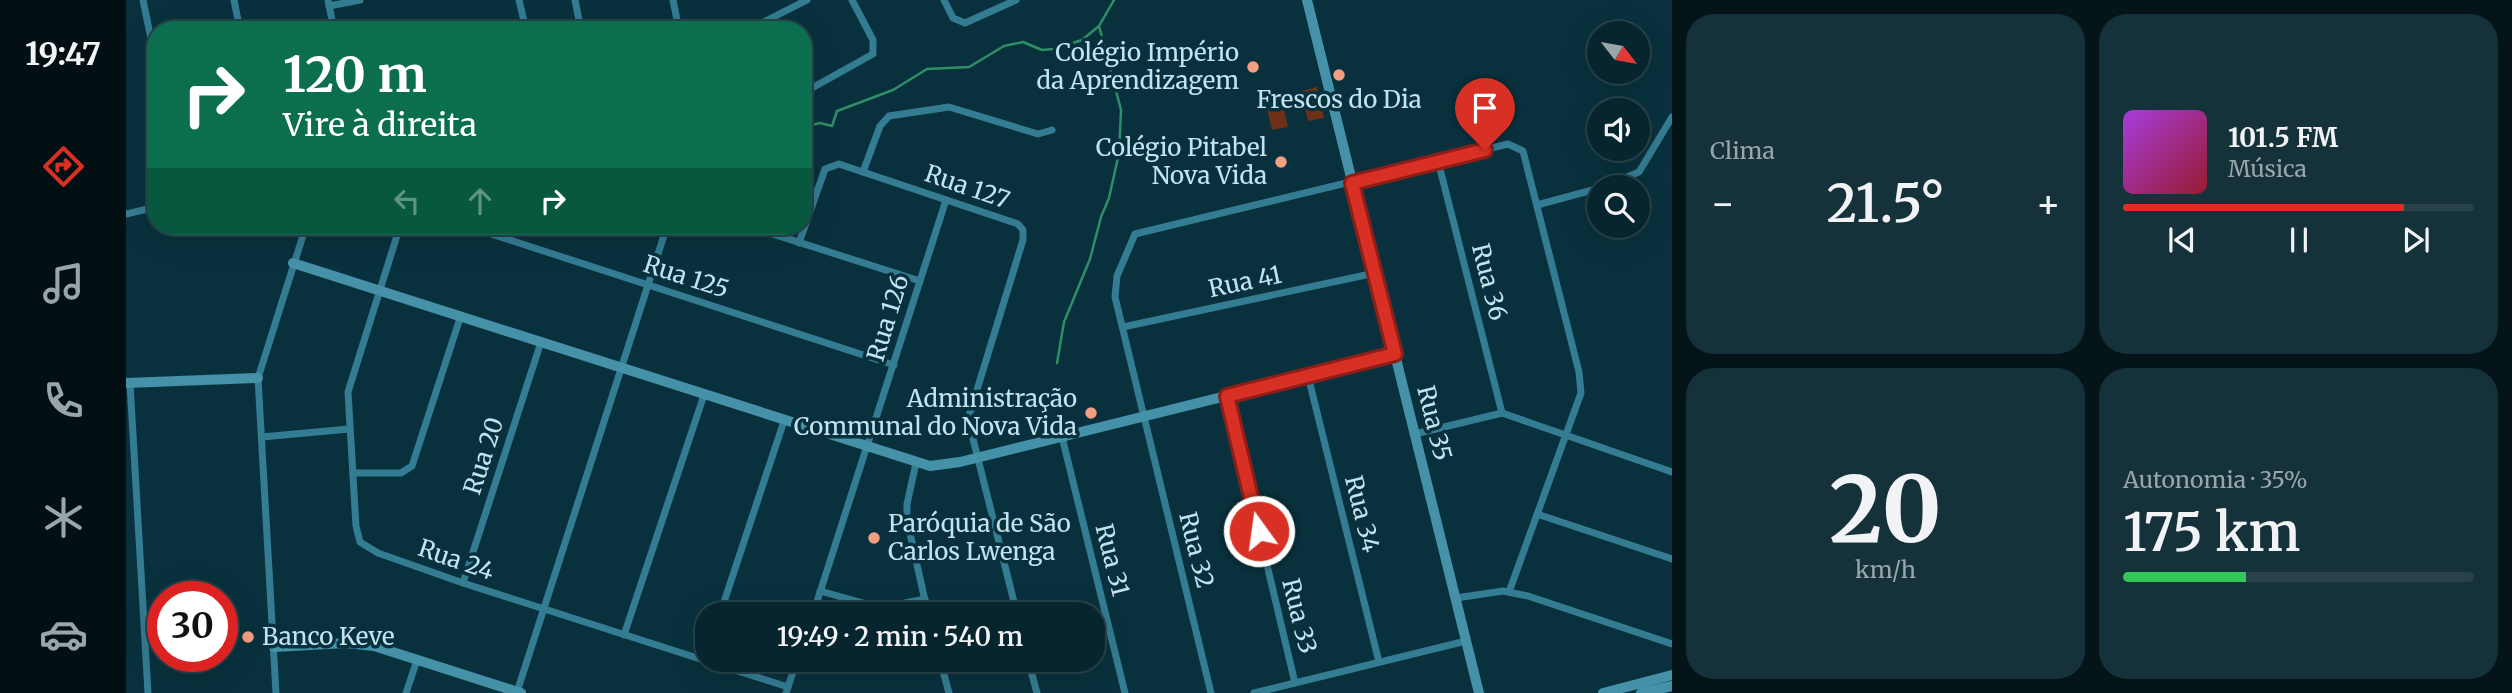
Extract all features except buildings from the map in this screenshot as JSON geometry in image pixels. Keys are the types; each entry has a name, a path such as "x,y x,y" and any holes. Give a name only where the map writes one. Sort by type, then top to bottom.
{"street":[{"path":"143,0 147,21"},
{"path":"234,0 238,21"},
{"path":"332,21 329,3 360,0"},
{"path":"519,0 524,21"},
{"path":"575,0 579,21"},
{"path":"673,0 677,21"},
{"path":"766,21 807,0"},
{"path":"812,88 873,54 873,40 852,0"},
{"path":"944,0 953,18 965,23 1016,0"},
{"name":"Rua 35","path":"1307,0 1479,693"},
{"path":"863,172 880,126 889,116 949,107 1038,134 1052,130"},
{"path":"1632,175 1639,172 1672,117"},
{"path":"1352,183 1508,144 1518,146 1526,156 1581,383 1581,398 1509,592"},
{"name":"Rua 36","path":"1438,161 1502,412"},
{"name":"Rua 127","path":"812,206 825,169 839,164 1018,224 1024,234 968,415 968,428 1014,602"},
{"name":"Rua 32","path":"1211,693 1115,285 1135,234 1352,183"},
{"path":"1537,205 1587,192"},
{"name":"Rua 126","path":"817,602 946,200"},
{"path":"126,214 147,209"},
{"path":"276,693 258,378 303,235"},
{"name":"Rua 24","path":"397,235 350,384 349,429 360,542 378,553 463,583 695,655"},
{"name":"Rua 125","path":"495,235 894,365"},
{"path":"274,647 364,644 519,692 664,235"},
{"path":"775,235 920,281"},
{"name":"Rua 127","path":"799,243 802,235"},
{"path":"293,263 868,448 916,463 939,466 1395,354"},
{"name":"Rua 41","path":"1123,327 1375,273"},
{"path":"353,473 396,474 412,466 461,315"},
{"name":"Rua 20","path":"463,583 541,342"},
{"name":"Rua 34","path":"1308,376 1379,662"},
{"path":"148,693 128,383 258,378"},
{"path":"624,635 704,396"},
{"name":"Rua 33","path":"1227,396 1295,683"},
{"path":"1415,434 1502,412 1672,472"},
{"path":"724,602 784,421"},
{"path":"262,437 349,429"},
{"name":"Rua 31","path":"1062,437 1125,693"},
{"path":"916,463 906,515 926,602"},
{"path":"1537,514 1672,559"},
{"path":"820,592 881,608 925,599"},
{"path":"1455,598 1509,592 1672,644"},
{"path":"1254,693 1466,640"},
{"path":"406,693 418,660"},
{"name":"Rua 24","path":"741,672 787,690"},
{"path":"787,690 793,672"},
{"path":"943,672 948,693"},
{"path":"1031,672 1037,693"},
{"path":"1603,693 1672,675"},
{"path":"1642,693 1672,686"}],"shaded area":[{"path":"1317,87 1324,118 1308,121 1301,91"},
{"path":"1281,96 1288,127 1272,130 1265,100"}],"waterway":[{"path":"812,125 820,123 832,126 837,111 893,90 927,69 969,67 1004,46 1023,42 1042,50 1082,40 1099,26 1114,0"},
{"path":"1057,363 1064,322 1090,259 1109,198 1119,153 1121,110 1099,26"}],"place":[{"name":"Colégio Império da Aprendizagem","path":"1253,67"},
{"name":"Frescos do Dia","path":"1339,75"},
{"name":"Colégio Pitabel Nova Vida","path":"1281,162"},
{"name":"Administração Communal do Nova Vida","path":"1091,413"},
{"name":"Paróquia de São Carlos Lwenga","path":"874,538"},
{"name":"Banco Keve","path":"248,637"}],"route":[{"path":"1259,531 1227,396 1395,354 1352,183 1485,150"}]}
